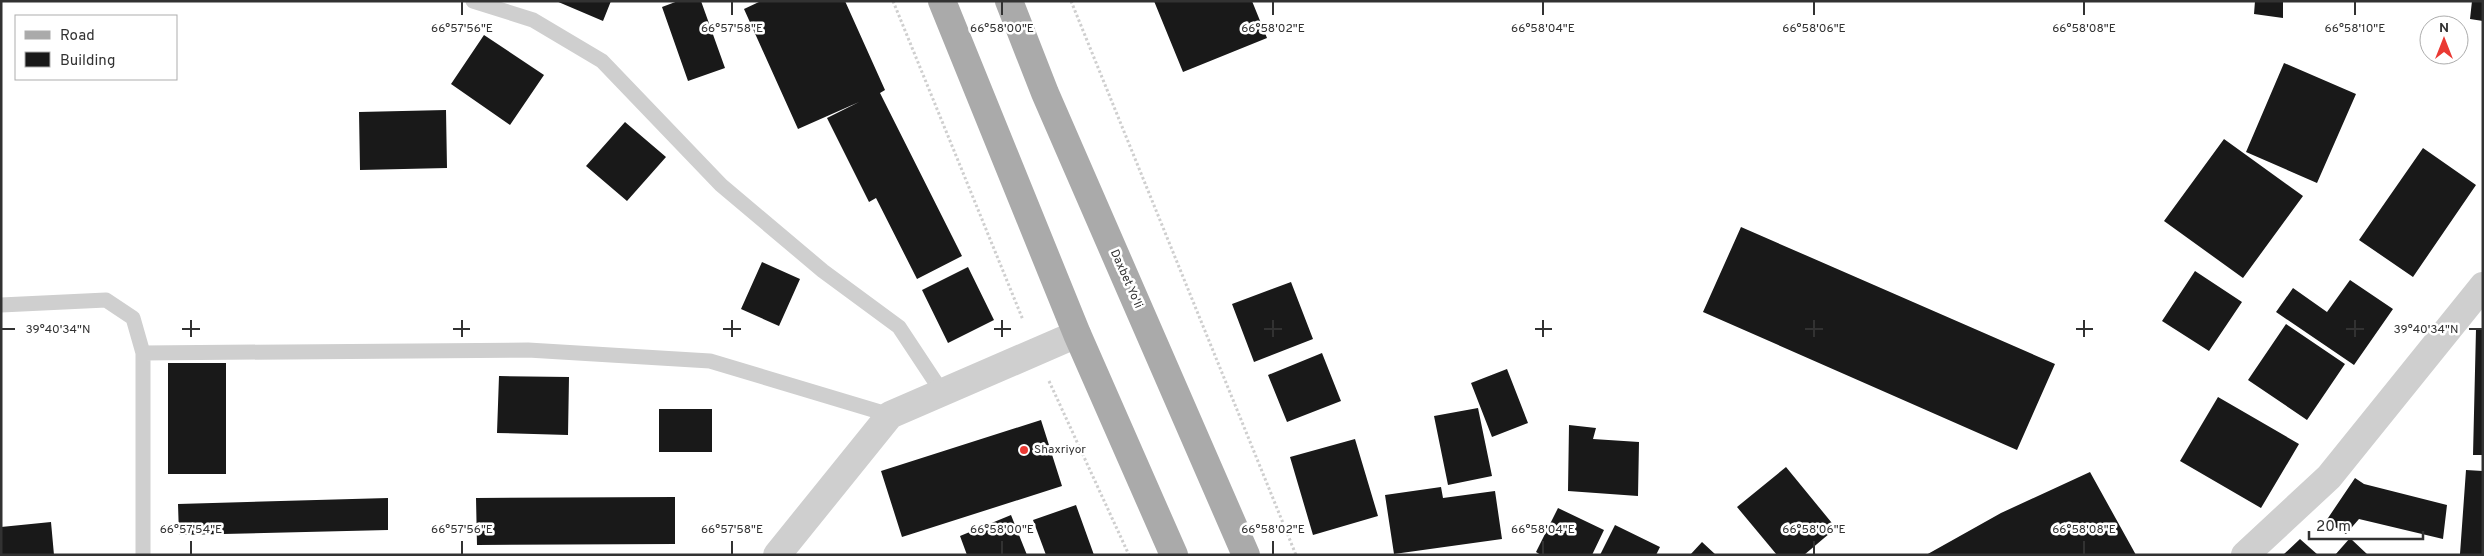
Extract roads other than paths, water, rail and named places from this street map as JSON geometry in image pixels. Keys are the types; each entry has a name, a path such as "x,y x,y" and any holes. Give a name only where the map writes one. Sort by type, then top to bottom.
{"main road":[{"path":"942,1 1077,334 1174,555"},
{"name":"Daxbet Yo'li","path":"1009,1 1044,93 1246,555"}],"street":[{"path":"2245,555 2329,477 2483,286"},
{"path":"777,555 890,415 1077,334"}],"lane":[{"path":"473,1 533,20 602,61 721,184 824,271 899,327 942,392"},
{"path":"1,305 106,300 133,318 143,353 143,555"},
{"path":"143,353 528,350 710,361 890,415"}],"place":[{"name":"Shaxriyor","path":"1024,450"}]}
